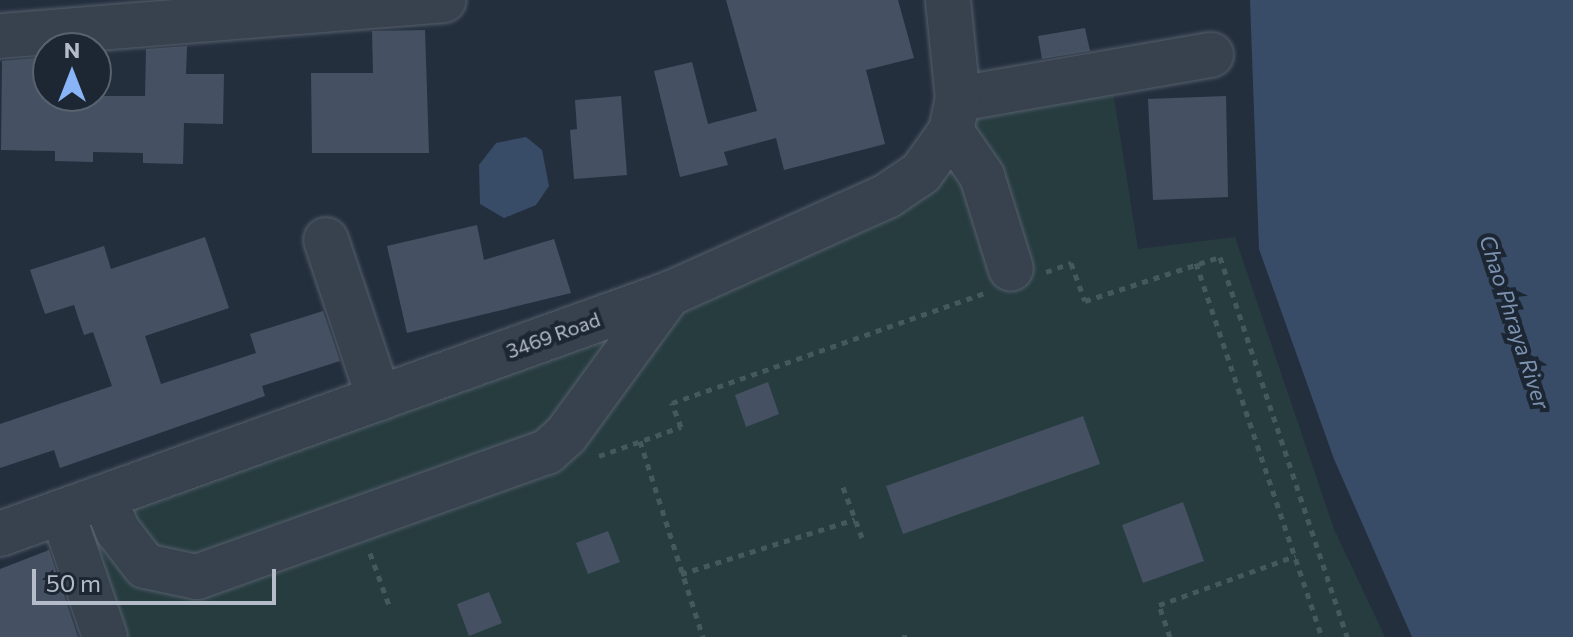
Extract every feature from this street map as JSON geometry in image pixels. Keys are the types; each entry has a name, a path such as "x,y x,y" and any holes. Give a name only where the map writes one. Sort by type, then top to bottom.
{"street":[{"path":"0,36 444,0"},
{"path":"948,0 954,115 982,176 1009,279"},
{"path":"954,115 1211,55"},
{"name":"3469 Road","path":"0,534 669,294 887,196 921,173 954,115"},
{"path":"326,240 379,398"},
{"path":"104,497 118,531 145,566 197,577 547,452 566,435 669,294"},
{"path":"62,512 105,637"}],"path":[{"path":"547,452 564,468 681,427 672,403 1009,279 1071,263 1085,301 1220,257 1347,637"},
{"path":"1196,263 1322,637"},
{"path":"640,441 703,637"},
{"path":"843,487 864,543"},
{"path":"681,574 855,519"},
{"path":"357,520 390,608"},
{"path":"1170,637 1159,605 1295,556"}],"green space":[{"path":"1113,91 1138,249 1235,237 1334,529 1385,637 119,637 75,517 875,212 963,122"}],"water":[{"name":"Chao Phraya River","path":"1250,0 1573,0 1573,637 1412,637 1334,459 1259,249"},
{"path":"526,137 542,150 549,186 536,205 504,218 480,204 479,165 496,143"}],"building":[{"path":"726,0 898,0 914,58 866,70 885,144 784,170 776,138 724,152 728,165 680,177 654,71 692,62 708,124 757,111"},
{"path":"1085,28 1090,51 1042,59 1038,36"},
{"path":"425,30 429,153 312,153 311,73 373,73 372,31"},
{"path":"187,46 186,74 224,74 223,124 184,123 183,164 143,163 143,153 93,152 93,162 55,161 55,151 1,150 2,61 32,58 32,112 112,112 112,96 145,96 146,49"},
{"path":"621,96 627,175 574,179 570,130 577,129 575,100"},
{"path":"1226,96 1228,197 1153,200 1148,99"},
{"path":"477,225 484,260 554,239 571,293 407,333 387,246"},
{"path":"205,237 229,308 145,336 161,384 256,353 250,334 323,311 340,361 262,386 265,396 60,468 54,450 0,468 0,424 112,386 93,332 84,335 74,305 45,314 30,270 104,246 111,269"},
{"path":"768,382 779,414 746,427 735,395"},
{"path":"1083,416 1100,464 903,534 886,486"},
{"path":"1183,502 1204,561 1143,583 1122,525"},
{"path":"608,531 620,562 588,574 576,543"},
{"path":"49,550 78,637 0,637 0,569"},
{"path":"489,592 502,623 469,636 457,604"}]}
